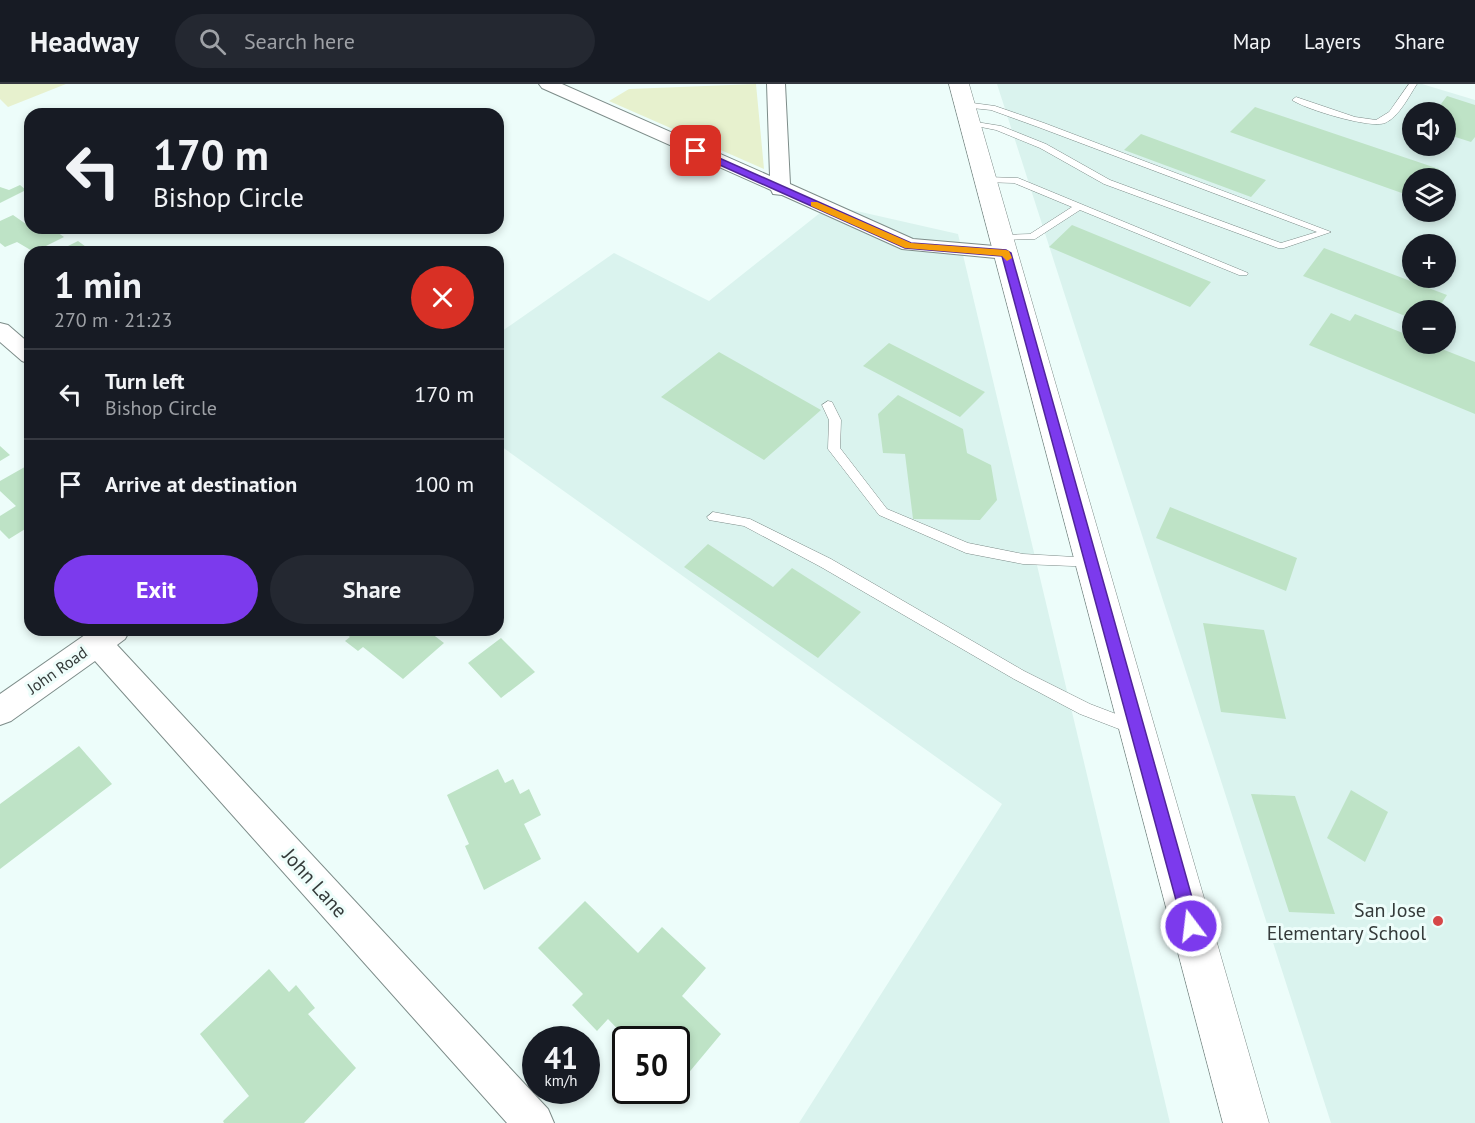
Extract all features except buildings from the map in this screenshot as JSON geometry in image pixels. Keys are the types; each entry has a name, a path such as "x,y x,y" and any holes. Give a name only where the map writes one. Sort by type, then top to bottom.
{"main road":[{"path":"964,105 1246,1123"}],"street":[{"path":"548,84 909,246 1004,246"},
{"path":"776,84 780,190"},
{"path":"0,330 24,351"},
{"name":"John Road","path":"0,711 106,636"},
{"name":"John Lane","path":"106,636 534,1123"}],"lane":[{"path":"1296,100 1362,121 1379,123 1386,120 1413,84"},
{"path":"964,105 992,108 1041,124 1326,232 1281,246 1107,182 1043,146 998,128 964,105"},
{"path":"986,180 1015,180 1243,273"},
{"path":"1004,246 1032,237 1079,206"},
{"path":"828,405 834,412 837,429 834,448 883,512 966,548 1023,559 1092,562"},
{"path":"712,517 746,522 826,563 1019,675 1085,709 1137,729"}],"shaded area":[{"path":"997,84 1422,84 1475,100 1475,1123 1331,1123"},
{"path":"830,205 958,234 1170,1123 799,1123 1002,804 504,448 504,330 614,253 709,301"}],"green space":[{"path":"0,84 66,84 8,107 0,99"},
{"path":"756,84 764,169 609,101 629,89"}],"slow traffic":[{"path":"814,204 909,246 1006,253 1007,258"}],"place":[{"name":"San Jose Elementary School","path":"1438,921"}],"route":[{"path":"696,151 909,246 1006,253 1191,926"}]}
